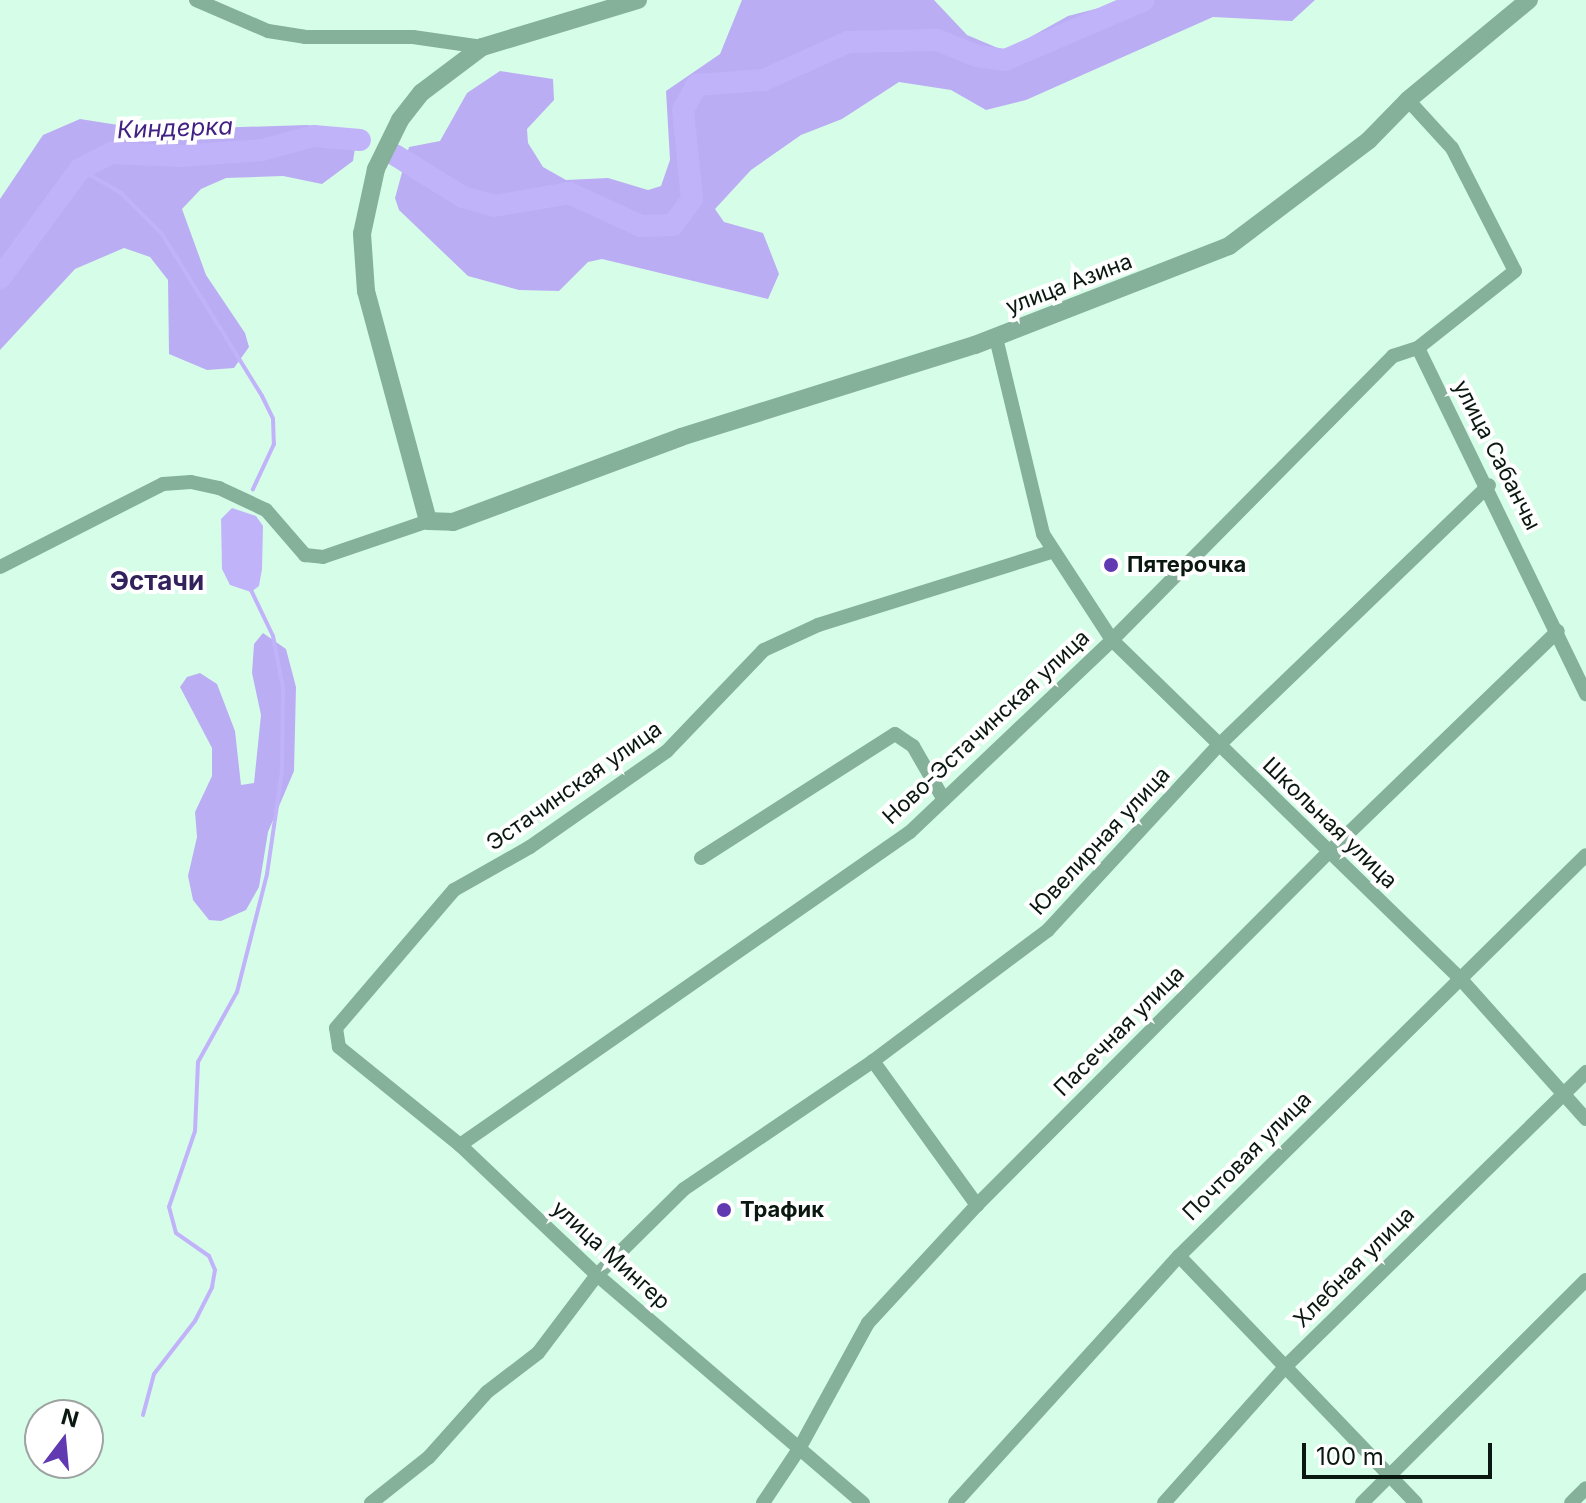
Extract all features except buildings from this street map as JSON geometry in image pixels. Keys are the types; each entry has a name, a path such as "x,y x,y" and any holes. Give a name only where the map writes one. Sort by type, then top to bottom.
{"street":[{"path":"196,0 268,31 305,37 413,37 482,47"},
{"path":"0,567 163,484 191,482 219,488 266,510 305,555 323,557 428,521 366,291 362,234 376,169 400,120 438,78 482,47 638,0"},
{"name":"улица Азина","path":"428,521 453,522 681,437 996,338 1229,246 1316,184 1408,100 1529,0"},
{"path":"1408,100 1452,148 1515,271 1418,348"},
{"name":"Школьная улица","path":"996,338 1012,387 1028,482 1051,552 1112,640 1458,976 1586,1119"},
{"name":"улица Сабанчы","path":"1418,348 1489,485 1586,694"},
{"name":"Ново-Эстачинская улица","path":"460,1145 910,832 1112,640 1393,356 1418,348"},
{"name":"Ювелирная улица","path":"371,1503 429,1457 487,1392 538,1353 597,1275 684,1189 873,1061 1048,930 1218,746 1489,485"},
{"name":"Эстачинская улица","path":"334,1036 339,1023 454,890 530,847 667,751 764,650 808,629 1051,552"},
{"name":"Пасечная улица","path":"763,1503 799,1449 868,1323 977,1205 1329,852 1558,631"},
{"path":"701,858 895,734 913,746 944,800"},
{"name":"Почтовая улица","path":"955,1503 1179,1256 1458,976 1586,855"},
{"name":"улица Мингер","path":"334,1036 339,1047 460,1145 597,1275 863,1503"},
{"path":"873,1061 977,1205"},
{"name":"Хлебная улица","path":"1164,1503 1287,1365 1586,1072"},
{"path":"1179,1256 1287,1365 1387,1476 1416,1503"},
{"path":"1362,1503 1586,1280"},
{"path":"1571,1503 1586,1488"}],"shaded area":[{"path":"742,0 934,0 967,35 1005,51 1068,16 1130,0 1315,0 1292,21 1213,17 1026,100 986,110 951,90 899,82 842,119 801,135 751,170 715,209 724,222 763,233 779,274 768,299 602,259 588,262 559,291 519,290 468,276 399,210 395,198 409,147 440,141 467,93 500,71 553,79 554,100 527,129 528,143 543,167 566,180 608,178 648,190 661,186 670,160 666,91 720,54"},
{"path":"80,119 150,130 307,125 327,128 355,148 353,161 322,184 283,176 226,178 201,189 182,209 206,275 245,333 249,347 234,368 207,370 169,354 168,280 150,257 124,248 75,269 0,350 0,199 43,135"},
{"path":"232,508 256,516 263,526 259,586 251,592 230,585 222,569 221,519"},
{"path":"263,633 286,649 296,687 294,771 268,832 259,887 246,910 221,921 209,920 193,900 188,876 197,837 195,812 212,776 212,748 180,687 187,677 200,673 217,684 235,731 241,785 254,783 261,715 252,673 254,644"}],"waterway":[{"name":"Киндерка","path":"395,155 463,197 494,206 569,193 641,226 673,225 692,199 683,110 697,85 764,80 848,42 937,40 977,56 1005,60 1144,0"},
{"name":"Киндерка","path":"0,278 80,169 112,153 179,156 262,150 314,136 360,140"},
{"path":"80,169 121,193 162,234 262,396 273,419 274,444 253,489"},
{"path":"143,1415 154,1374 195,1321 212,1287 215,1270 209,1256 176,1233 169,1207 195,1131 198,1062 237,992 267,874 282,771 283,688 273,636 250,588"}],"place":[{"name":"Пятерочка","path":"1111,565"},
{"name":"Трафик","path":"724,1210"}],"district":[{"name":"Эстачи","path":"157,581"}]}
